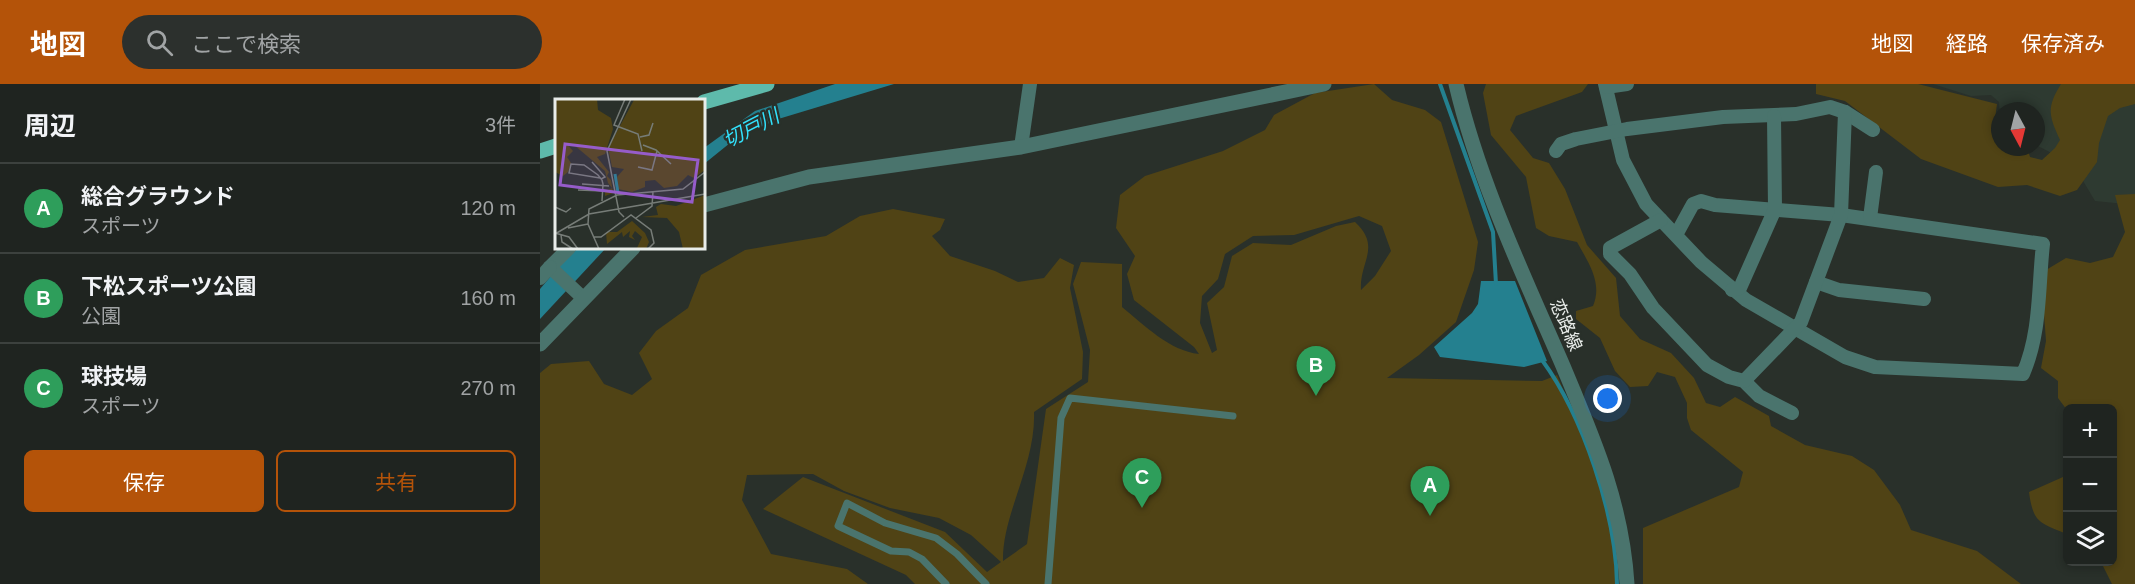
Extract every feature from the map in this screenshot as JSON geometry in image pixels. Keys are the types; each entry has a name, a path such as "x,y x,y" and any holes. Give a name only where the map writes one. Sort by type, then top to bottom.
{"main road":[{"path":"705,102 767,84"},
{"path":"540,151 555,146"}],"street":[{"path":"1021,147 1030,84"},
{"path":"705,205 820,175 1021,147 1324,84"},
{"name":"恋路線","path":"1455,84 1495,206 1593,437 1612,489 1621,524 1627,584"},
{"path":"1627,84 1606,86 1623,160 1636,188 1661,220 1701,262 1732,290 1845,357 1875,367 2023,374 2031,354 2039,319 2043,244 1841,215 1715,205 1701,201 1693,204 1676,235"},
{"path":"1556,151 1561,144 1616,132 1723,117 1774,116 1830,107 1845,112 1873,130"},
{"path":"1744,381 1796,329 1816,282 1841,215 1845,112"},
{"path":"1732,290 1740,288 1775,209 1774,116"},
{"path":"1870,219 1876,172"},
{"path":"1661,220 1610,248 1610,254 1630,274 1653,308 1707,365 1729,377 1744,381 1759,396 1792,413"},
{"path":"540,278 568,249"},
{"path":"540,344 579,295 632,249"},
{"path":"551,268 579,295"},
{"path":"1816,282 1839,290 1924,299"}],"lane":[{"path":"1048,584 1061,418 1070,398 1233,416"},
{"path":"946,584 922,559 909,552 891,551 838,526 848,503 885,523 936,538 957,554 986,584"}],"shaded area":[{"path":"1374,84 1392,100 1425,110 1441,122 1478,242 1474,270 1456,322 1419,355 1387,378 1542,381 1557,375 1597,469 1610,512 1618,584 915,584 906,575 763,509 803,477 945,532 987,572 1001,562 971,535 939,518 890,508 844,491 813,474 747,475 742,500 771,554 847,569 868,584 540,584 540,373 551,364 589,361 604,384 632,395 652,379 639,353 656,331 688,308 701,275 745,250 826,236 860,216 893,209 945,219 940,230 932,236 950,256 995,271 1018,282 1044,278 1060,258 1074,265 1070,288 1083,352 1082,379 1034,412 1030,451 1008,525 1003,561 1027,544 1046,409 1088,382 1090,350 1073,284 1081,262 1122,264 1122,307 1168,343 1199,354 1194,347 1134,300 1127,274 1135,256 1116,228 1120,195 1145,176 1223,151 1265,130 1274,115 1315,93","holes":["1359,216 1382,226 1391,251 1375,276 1361,290 1368,247 1363,231 1355,222 1336,226 1291,245 1253,243 1232,256 1224,287 1207,303 1217,350 1212,353 1200,323 1202,296 1218,279 1225,254 1253,236 1294,235"]},
{"path":"1486,84 1588,84 1582,92 1516,116 1510,130 1533,158 1549,163 1565,189 1587,245 1616,278 1620,316 1640,339 1671,353 1694,378 1706,403 1720,407 1735,397 1769,416 1771,426 1805,445 1852,456 1874,470 1900,505 1911,530 1977,551 2021,584 1643,584 1643,528 1739,487 1743,472 1691,430 1687,418 1687,403 1675,377 1657,372 1648,386 1630,387 1615,371 1600,338 1576,319 1576,311 1593,306 1596,289 1593,273 1577,242 1549,236 1536,228 1526,177 1491,135 1483,93"},
{"path":"1816,84 1918,84 1991,102 1991,156 2030,156 2042,160 2060,140 2053,124 2051,106 2061,84 2135,84 2135,104 2120,108 2108,116 2099,143 2097,162 2077,190 2060,196 2027,185 1998,187 1921,159 1845,101 1816,94"},
{"path":"1933,84 2135,84 2135,205 2095,201 2073,164 2045,150 2045,102 1999,102 1991,95 1971,96"},
{"path":"2135,194 2135,584 2112,584 2103,566 2117,566 2117,404 2063,405 2058,398 2058,381 2041,368 2046,341 2041,273 2066,258 2090,263 2113,257 2125,232 2115,195"},
{"path":"2063,477 2063,532 2039,520 2033,510 2029,492"}],"water":[{"name":"切戸川","path":"835,84 894,84 775,120 730,143 705,163 705,147 755,111"},
{"path":"578,249 605,249 540,319 540,289 567,257"},
{"path":"1481,281 1515,281 1547,361 1524,367 1440,357 1434,347 1472,313 1478,304"}],"waterway":[{"path":"1440,84 1493,232 1496,284"},
{"path":"1542,360 1571,409 1594,467 1611,527 1617,584"}],"place":[{"name":"下松スポーツ公園","path":"1316,396"},
{"name":"球技場","path":"1142,508"},
{"name":"総合グラウンド","path":"1430,516"}]}
